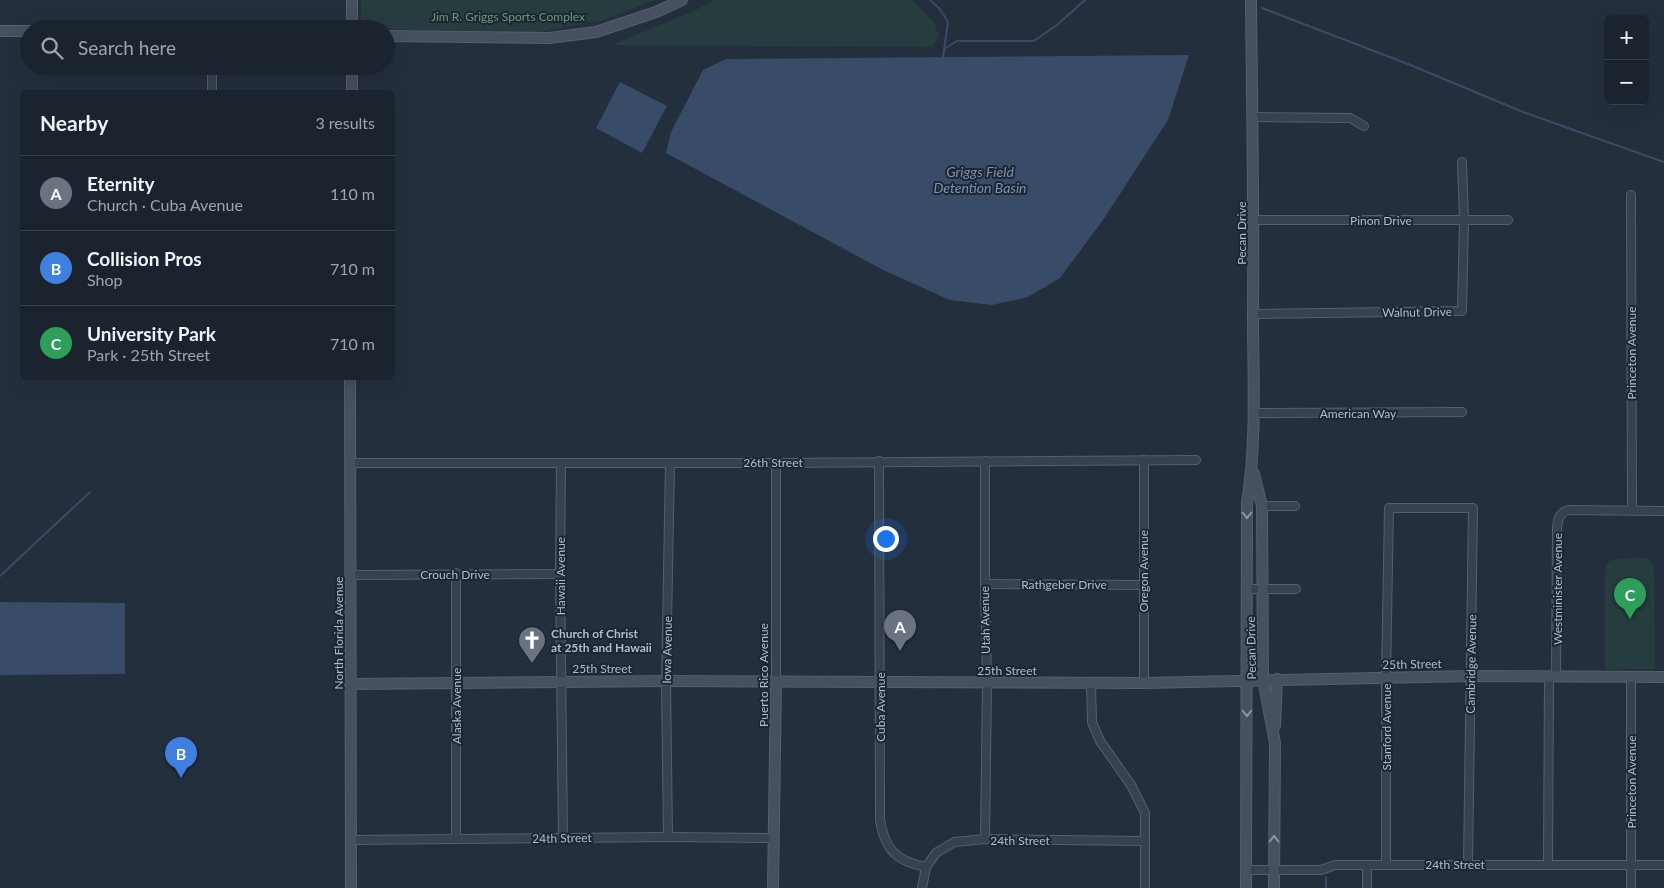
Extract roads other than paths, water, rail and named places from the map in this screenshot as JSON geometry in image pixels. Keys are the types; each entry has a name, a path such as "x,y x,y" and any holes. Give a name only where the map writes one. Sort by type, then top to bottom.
{"main road":[{"path":"352,0 352,20"},
{"path":"395,36 549,38 596,32 656,12 682,0"},
{"name":"Pecan Drive","path":"1246,888 1247,503 1253,467 1254,413 1251,0"},
{"path":"0,31 20,32"},
{"path":"352,75 352,90"},
{"name":"North Florida Avenue","path":"350,380 351,888"},
{"name":"Pecan Drive","path":"1253,467 1262,506 1263,679 1275,743 1274,888"},
{"name":"25th Street","path":"350,684 561,681 1144,683 1472,676 1664,677"},
{"path":"1275,743 1277,679"},
{"name":"Puerto Rico Avenue","path":"773,888 776,681"}],"street":[{"path":"212,75 212,90"},
{"path":"1253,117 1350,118 1364,126"},
{"name":"Walnut Drive","path":"1254,314 1462,312 1464,220 1462,162"},
{"name":"Princeton Avenue","path":"1631,195 1632,511"},
{"name":"Pinon Drive","path":"1254,220 1508,220"},
{"name":"American Way","path":"1254,413 1462,412"},
{"name":"Oregon Avenue","path":"1144,460 1144,683"},
{"name":"26th Street","path":"350,463 776,463 1196,460"},
{"name":"Cuba Avenue","path":"879,461 880,820 883,838 895,854 909,863 926,867"},
{"name":"Utah Avenue","path":"985,461 984,584 987,683 985,839"},
{"name":"Iowa Avenue","path":"668,837 666,681 670,462"},
{"name":"Hawaii Avenue","path":"562,463 560,574 563,838"},
{"name":"Puerto Rico Avenue","path":"776,463 776,681"},
{"path":"1262,506 1295,506"},
{"name":"Stanford Avenue","path":"1386,865 1386,677 1389,508 1429,508"},
{"name":"Cambridge Avenue","path":"1429,508 1473,508 1468,864"},
{"name":"Westminister Avenue","path":"1548,864 1558,519 1561,514 1568,510 1664,511"},
{"name":"Alaska Avenue","path":"456,574 456,839"},
{"name":"Crouch Drive","path":"350,575 560,574"},
{"name":"Rathgeber Drive","path":"984,584 1143,584"},
{"path":"1247,589 1296,589"},
{"name":"Princeton Avenue","path":"1631,676 1631,888"},
{"path":"1091,683 1092,722 1100,741 1131,786 1145,813 1145,888"},
{"name":"24th Street","path":"351,840 773,838"},
{"name":"24th Street","path":"926,867 936,853 954,842 985,839 1146,841"},
{"name":"24th Street","path":"1247,870 1321,870 1335,864 1664,865"},
{"path":"1367,865 1367,888"},
{"path":"922,888 926,867"}],"water":[{"name":"Griggs Field Detention Basin","path":"1189,55 1168,120 1103,220 1060,278 1028,297 992,305 950,300 885,271 666,153 671,132 703,70 726,59"},
{"path":"620,82 667,106 642,153 596,128"},
{"path":"0,602 125,603 125,674 0,675"}],"waterway":[{"path":"930,0 939,8 948,22 943,58"},
{"path":"944,49 957,41 1034,41 1057,25 1085,0"},
{"path":"1262,8 1408,64 1523,112 1664,162"},
{"path":"0,576 90,492"},
{"path":"1326,877 1326,888"}],"place":[{"name":"University Park","path":"1630,619"},
{"name":"Eternity","path":"900,651"},
{"name":"Church of Christ at 25th and Hawaii","path":"532,664"},
{"name":"Collision Pros","path":"181,778"}],"park label":[{"name":"Jim R. Griggs Sports Complex","path":"508,16"}]}
